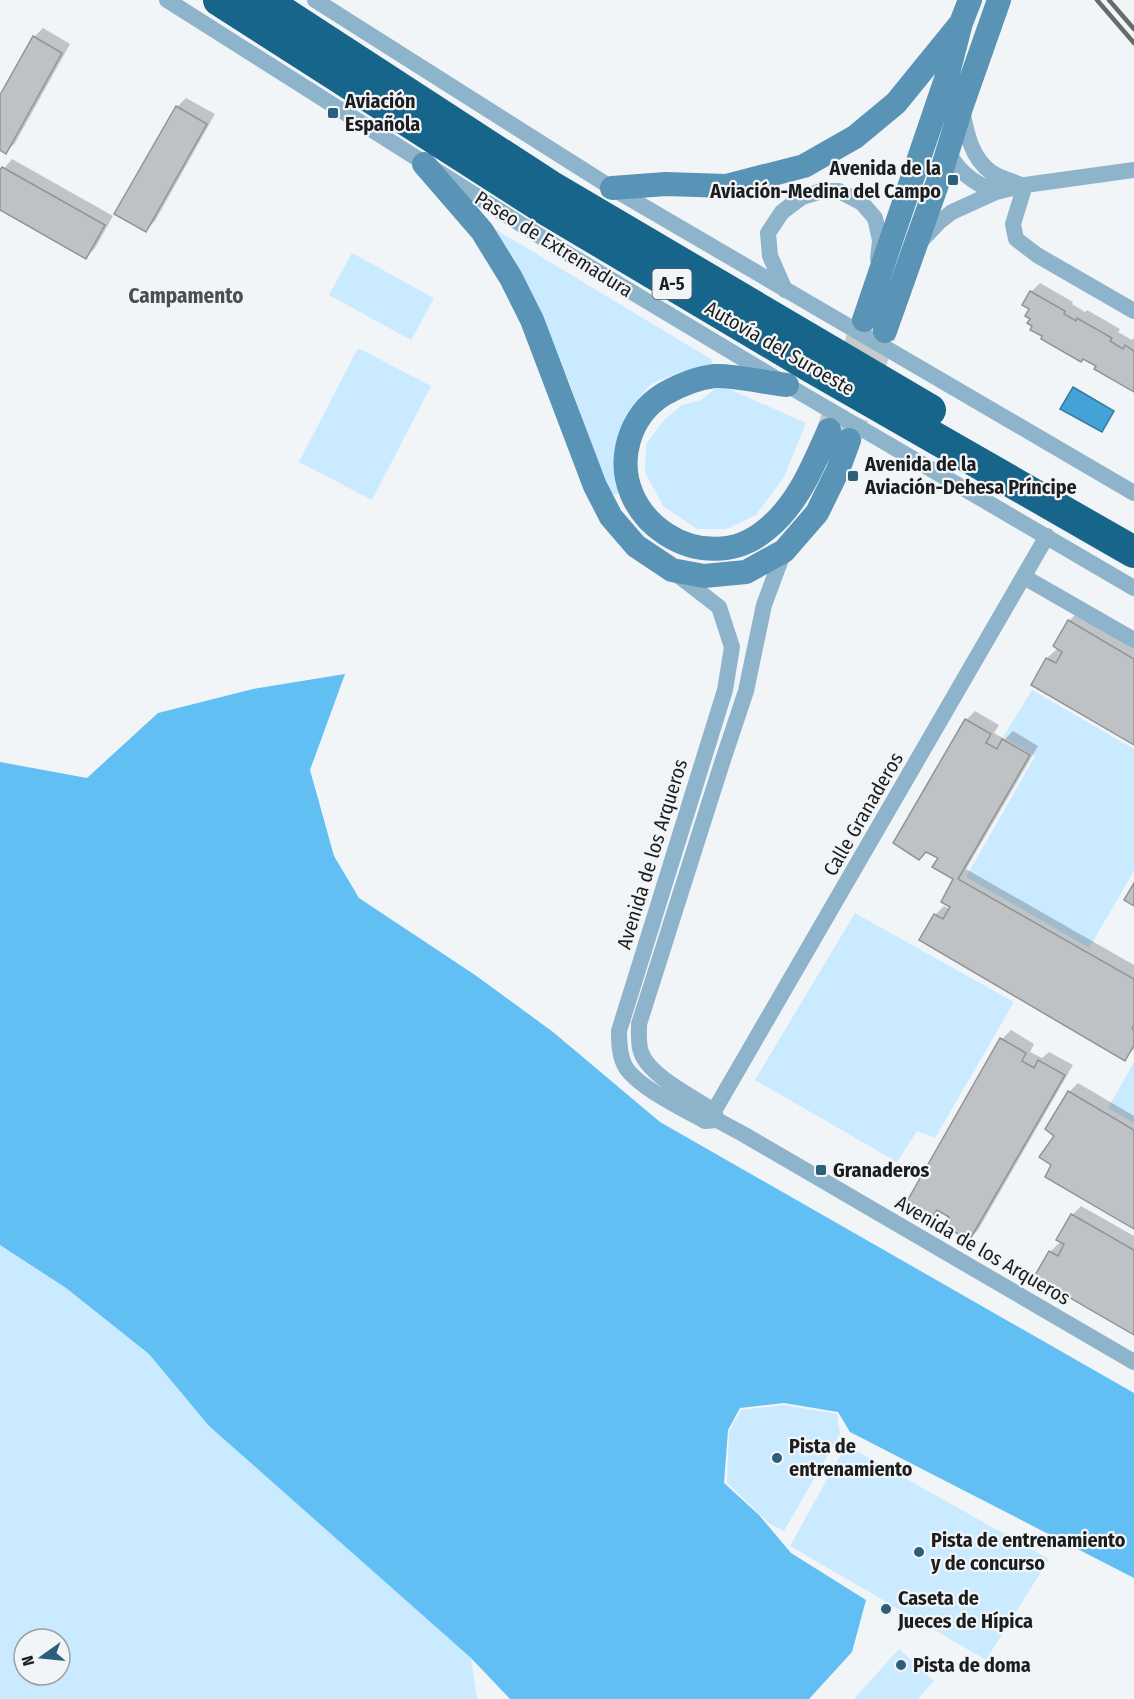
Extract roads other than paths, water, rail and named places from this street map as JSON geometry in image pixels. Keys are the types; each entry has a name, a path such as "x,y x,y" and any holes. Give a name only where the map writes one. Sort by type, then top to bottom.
{"highway":[{"name":"Autovía del Suroeste","path":"219,0 542,207 813,368 1134,552"},
{"name":"Autovía del Suroeste","path":"264,0 550,186 960,428 1134,527"}],"main road":[{"path":"970,0 961,23 948,73 875,283 874,326 914,250 999,0"},
{"path":"612,188 666,184 726,186 804,166 855,137 896,103 961,23"},
{"path":"424,164 482,231 511,278 537,331 595,486 611,517 636,546 672,570 704,576 746,572 784,552 817,513 838,470 839,435 796,497 767,530 749,542 728,549 705,550 666,536 648,519 632,496 626,476 626,451 639,417 655,400 683,383 716,376 787,385"}],"street":[{"name":"Paseo de Extremadura","path":"167,0 565,252 1134,588"},
{"path":"315,0 612,188 1134,493"},
{"path":"936,108 940,131 955,163 968,178 996,192"},
{"path":"961,108 967,134 978,159 991,173 1023,185"},
{"path":"914,250 939,222 952,212 996,192 1023,185 1134,170"},
{"path":"1023,185 1013,224 1016,239 1037,255 1134,311"},
{"path":"785,290 770,256 768,233 782,212 802,196 822,191 839,191 862,203 875,218 880,240 875,283"},
{"name":"Calle Granaderos","path":"715,1115 1047,536"},
{"name":"Avenida de los Arqueros","path":"784,552 764,605 746,691 639,1024 642,1054 652,1070 715,1115 1134,1362"},
{"name":"Avenida de los Arqueros","path":"672,570 718,607 732,647 725,690 619,1030 620,1048 624,1065 639,1082 705,1121 715,1115"},
{"path":"1024,577 1134,640"}],"tunnel":[{"path":"829,430 864,320"},
{"path":"849,440 885,331"}],"railway":[{"path":"1097,0 1134,43"},
{"path":"1109,0 1134,29"}],"place":[{"name":"Aviación Española","path":"333,113"},
{"name":"Avenida de la Aviación-Medina del Campo","path":"953,180"},
{"name":"Avenida de la Aviación-Dehesa Príncipe","path":"853,476"},
{"name":"Granaderos","path":"821,1170"},
{"name":"Pista de entrenamiento","path":"777,1458"},
{"name":"Pista de entrenamiento y de concurso","path":"919,1552"},
{"name":"Caseta de Jueces de Hípica","path":"886,1609"},
{"name":"Pista de doma","path":"901,1665"}],"district":[{"name":"Campamento","path":"186,296"}]}
